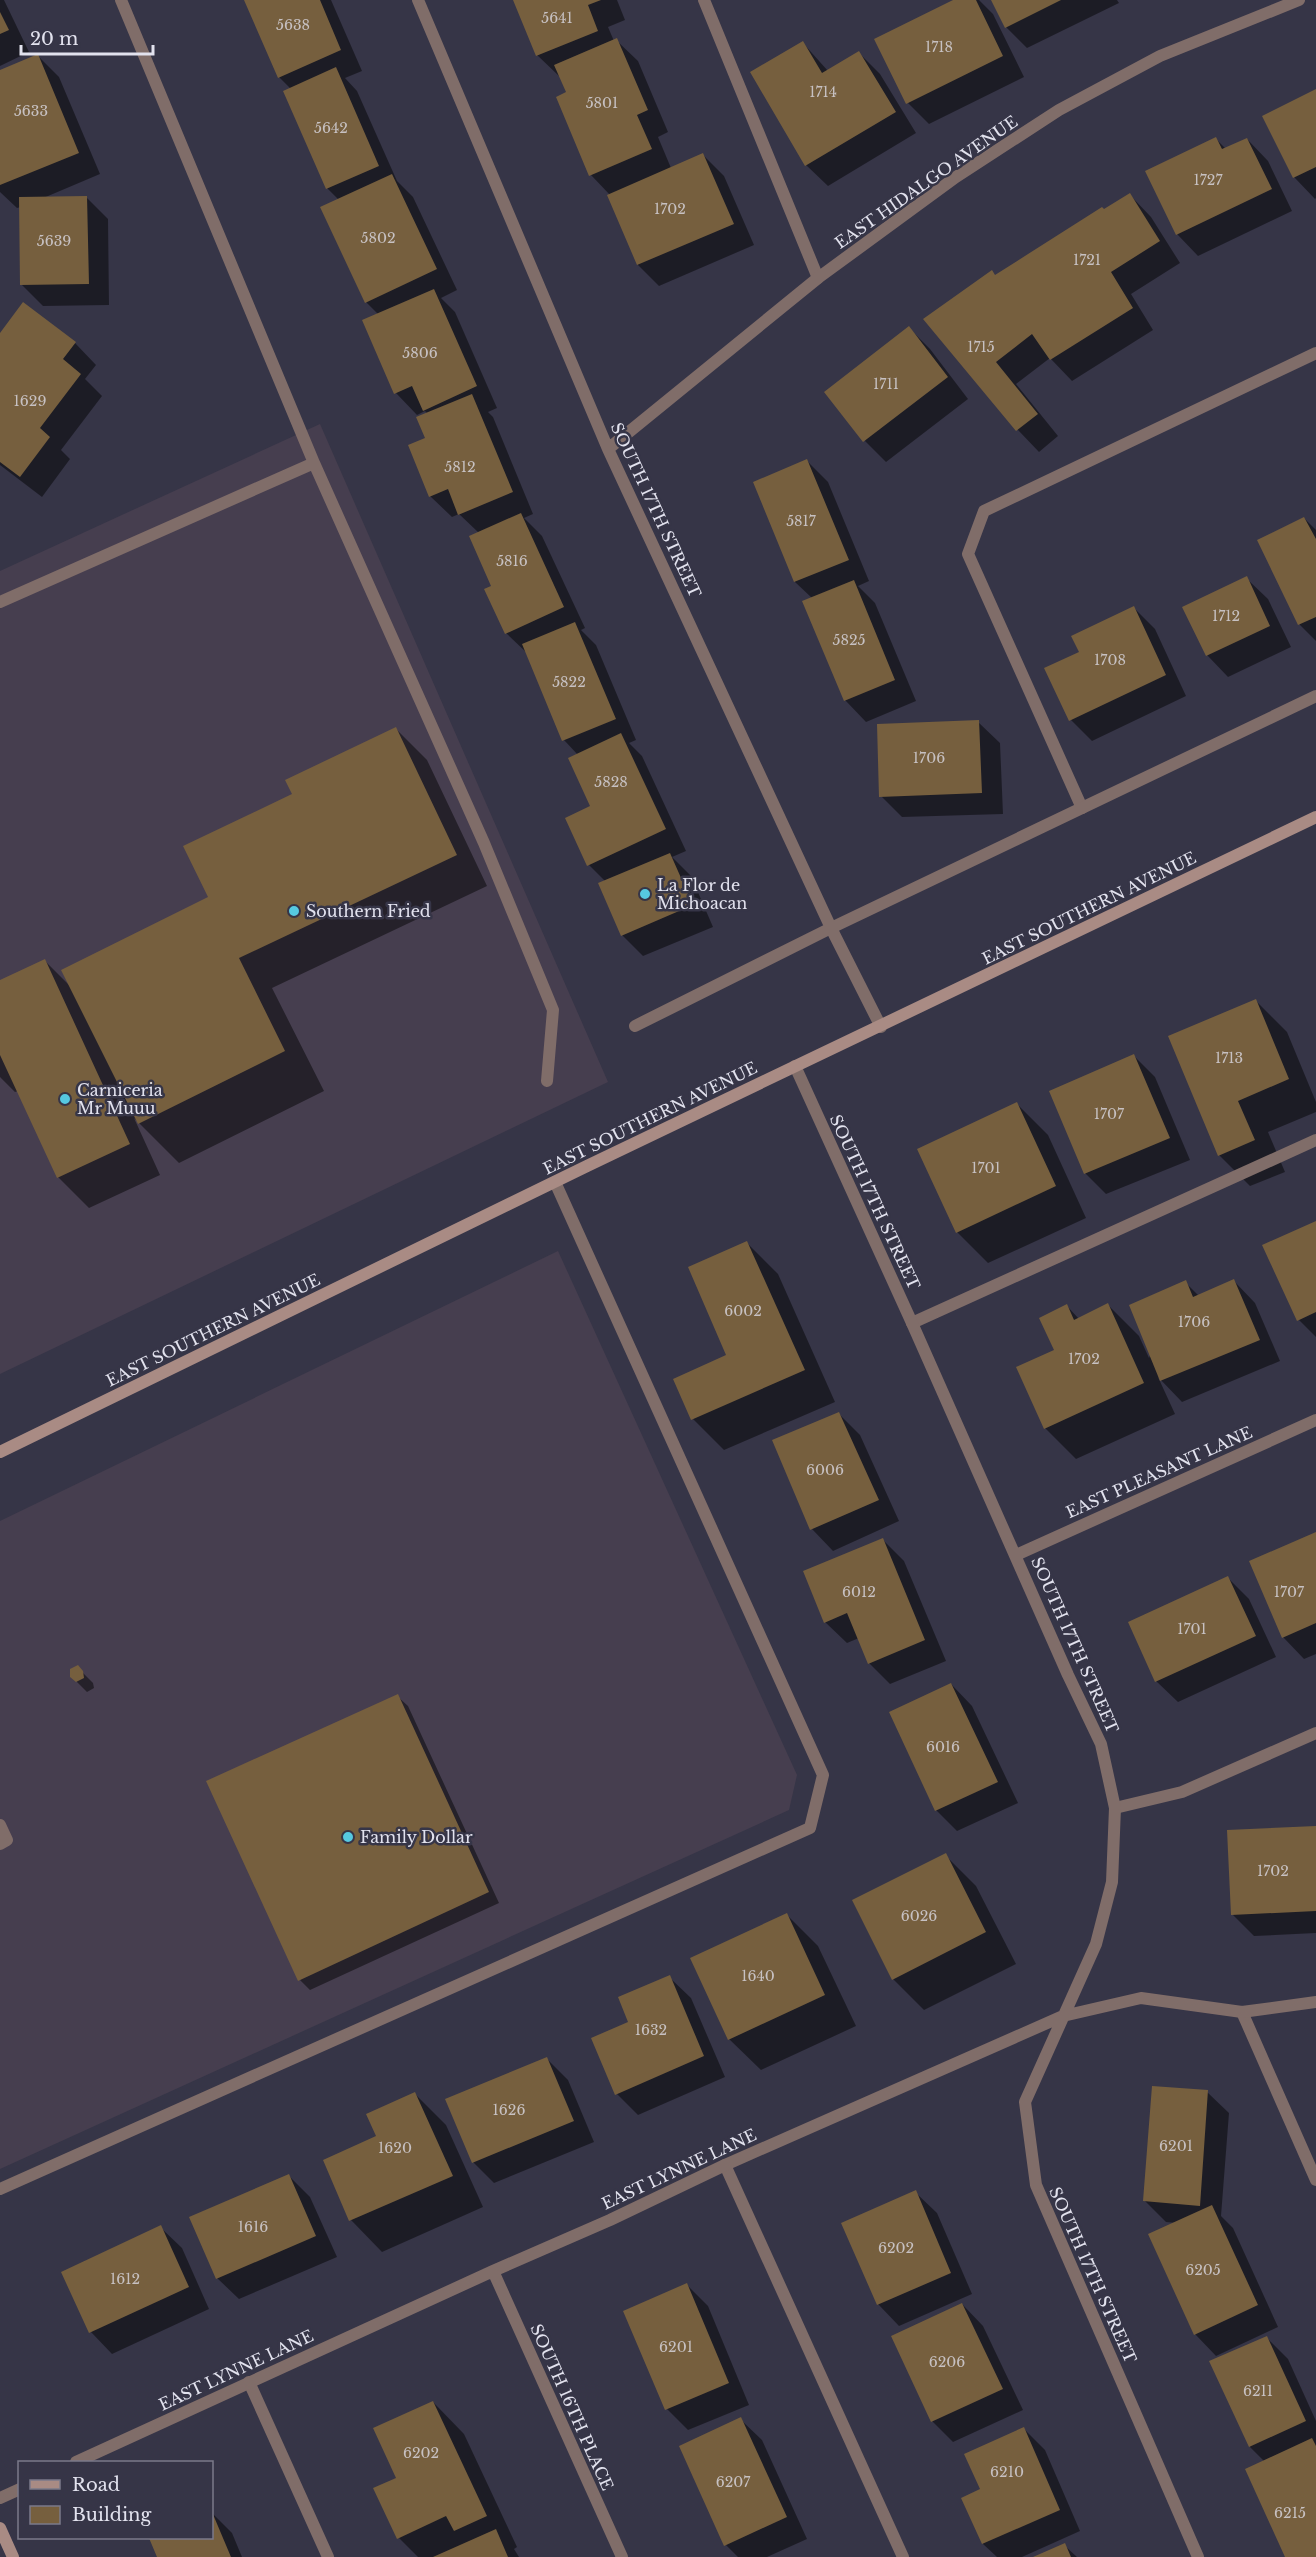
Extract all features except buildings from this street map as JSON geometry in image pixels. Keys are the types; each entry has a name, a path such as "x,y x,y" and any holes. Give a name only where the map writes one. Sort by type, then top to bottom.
{"main road":[{"name":"EAST SOUTHERN AVENUE","path":"0,1452 795,1066 881,1027 1316,817"},
{"path":"0,2528 14,2557"}],"street":[{"path":"121,0 314,463 484,843 553,1010 547,1081"},
{"name":"SOUTH 17TH STREET","path":"418,0 608,448 831,928 881,1027"},
{"path":"704,0 818,278"},
{"name":"EAST HIDALGO AVENUE","path":"608,448 818,278 956,177 1059,110 1160,56 1299,0"},
{"path":"1082,808 968,554 984,511 1316,352"},
{"path":"0,602 314,463"},
{"path":"635,1026 831,928 1316,696"},
{"name":"SOUTH 17TH STREET","path":"795,1066 1101,1744 1115,1808 1112,1882 1096,1944 1025,2102 1036,2185 1198,2557"},
{"path":"912,1323 1316,1140"},
{"path":"0,2189 810,1828 823,1775 555,1182"},
{"name":"EAST PLEASANT LANE","path":"1016,1555 1316,1420"},
{"path":"1115,1808 1182,1792 1316,1733"},
{"path":"0,1825 7,1840 0,1844"},
{"name":"EAST LYNNE LANE","path":"80,2461 249,2382 610,2220 725,2165 1063,2016 1141,1998 1242,2012 1316,2002"},
{"path":"1242,2012 1316,2180"},
{"path":"725,2165 903,2557"},
{"name":"SOUTH 16TH PLACE","path":"493,2271 621,2557"},
{"path":"249,2382 328,2557"},
{"path":"0,2498 18,2490"}],"shaded area":[{"path":"320,424 608,1082 0,1374 0,571"},
{"path":"558,1251 797,1775 789,1810 0,2169 0,1521"}],"place":[{"name":"La Flor de Michoacan","path":"645,894"},
{"name":"Southern Fried","path":"294,911"},
{"name":"Carniceria Mr Muuu","path":"65,1099"},
{"name":"Family Dollar","path":"348,1837"}]}
